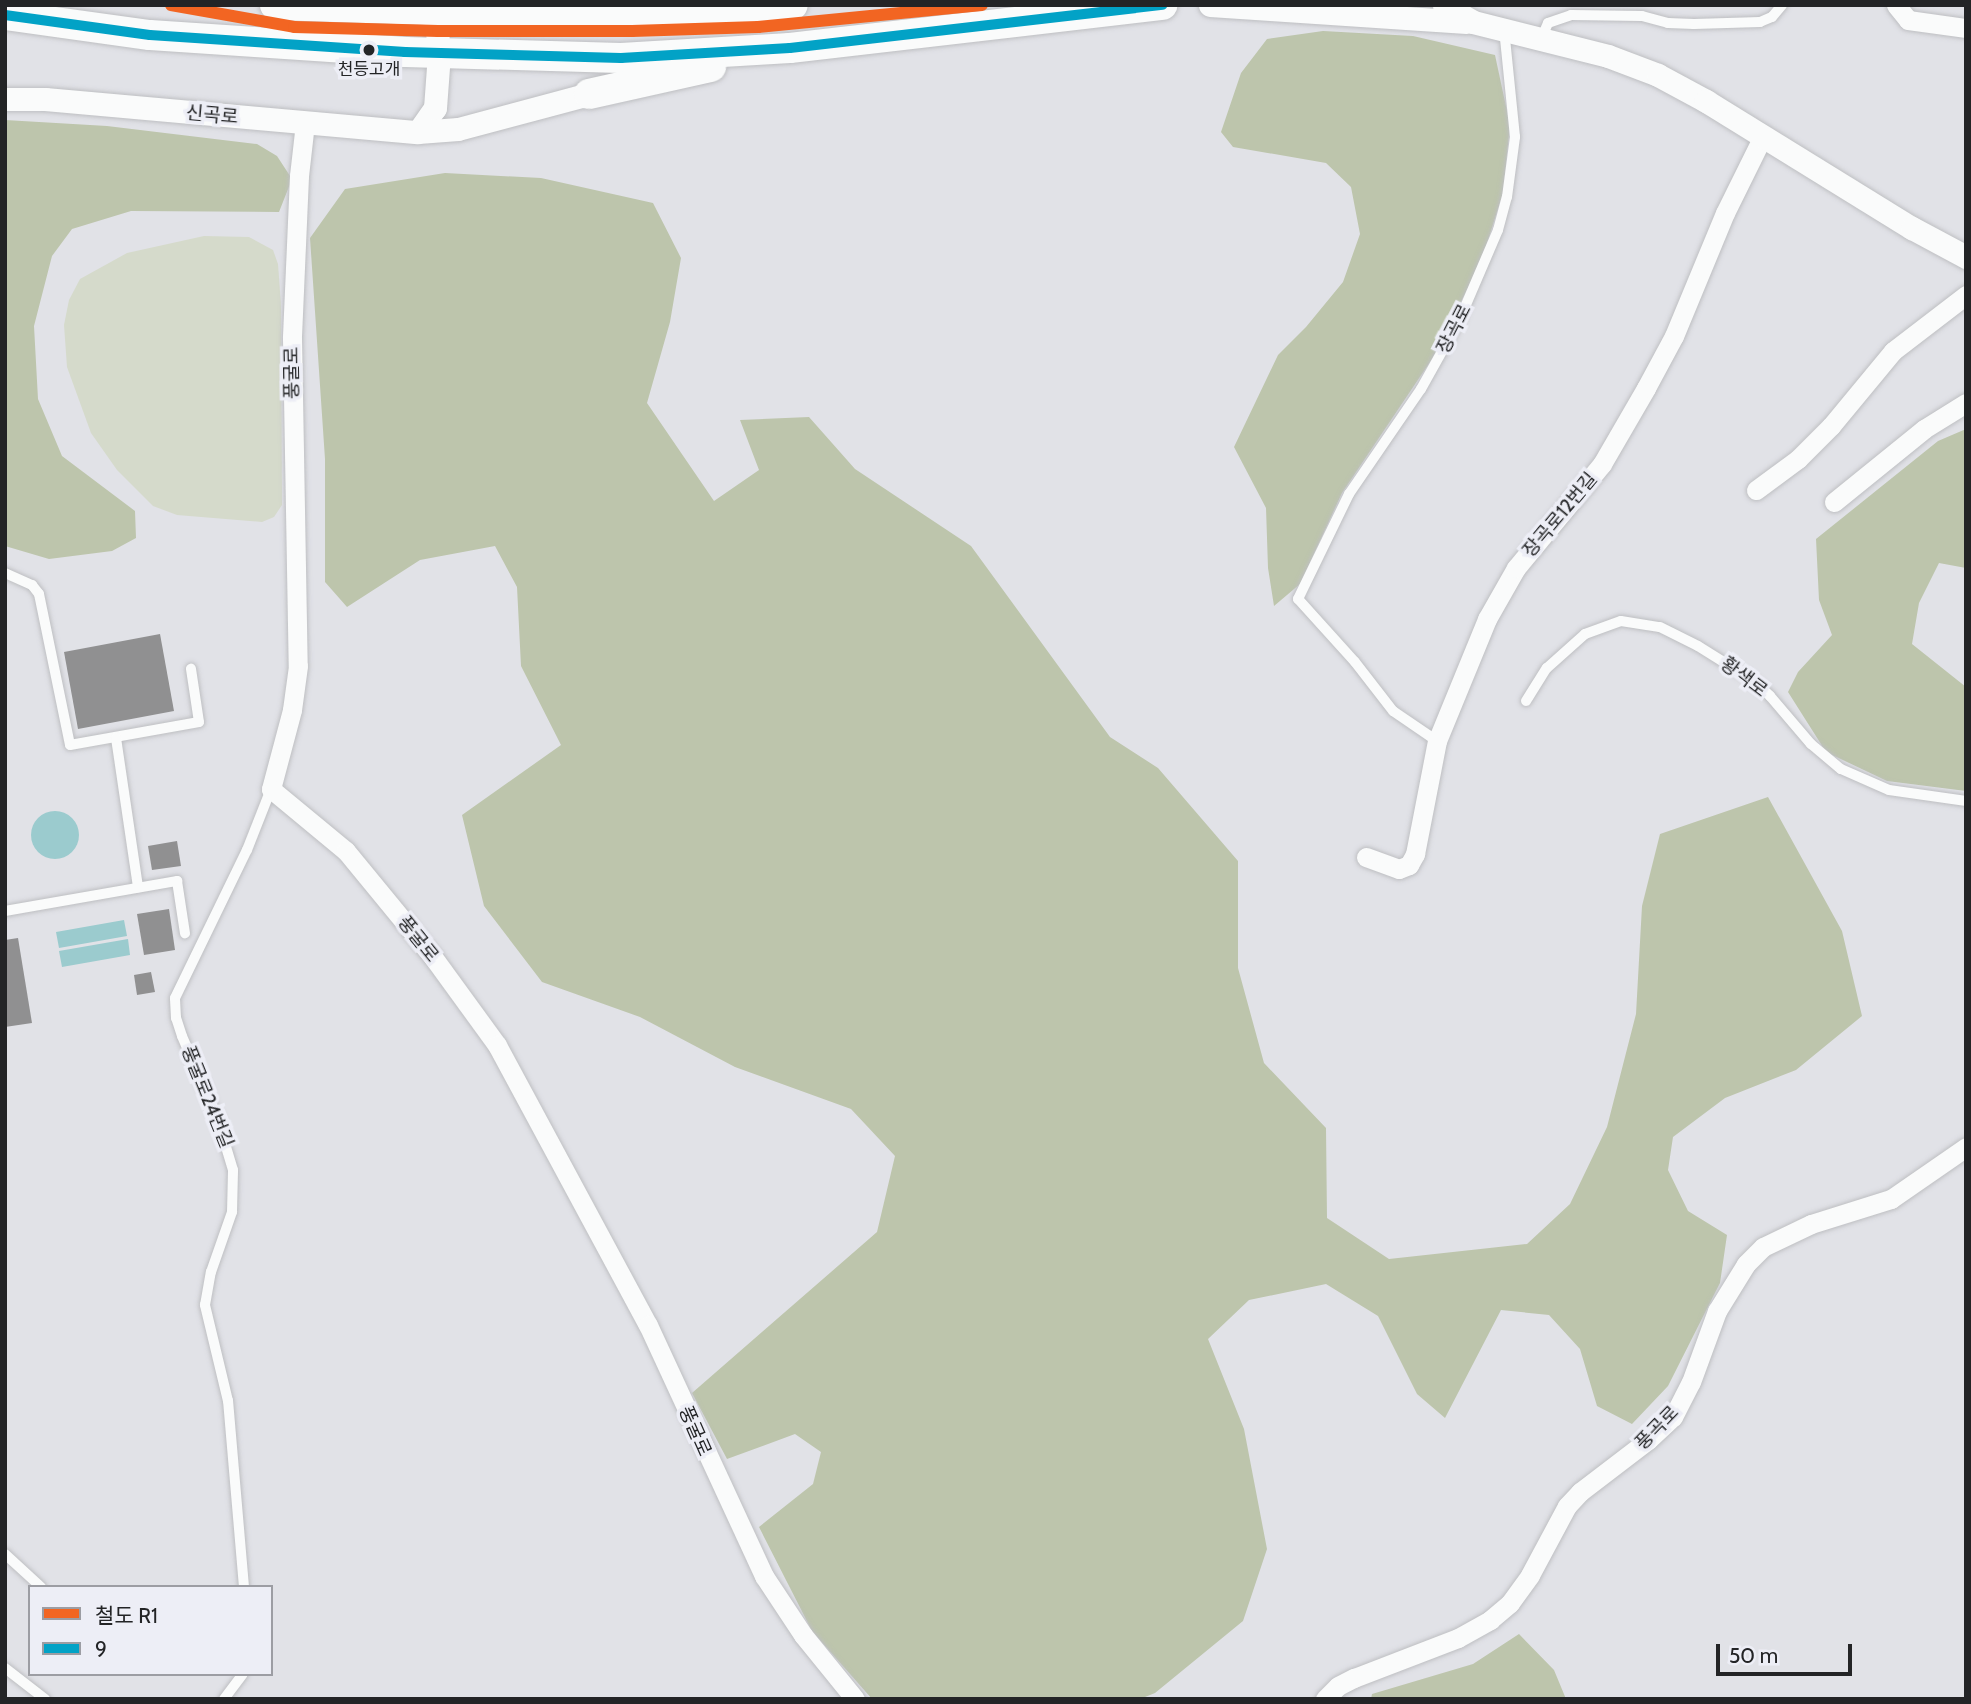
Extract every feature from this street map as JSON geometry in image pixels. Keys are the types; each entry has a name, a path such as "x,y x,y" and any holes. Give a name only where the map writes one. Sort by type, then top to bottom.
{"main road":[{"path":"275,5 372,6 615,16 690,14 793,5"},
{"path":"5,15 150,35 439,53 621,58 790,48 1163,5"},
{"path":"589,94 790,48"}],"street":[{"path":"1210,5 1473,22 1542,37 1608,56 1658,75 1963,258"},
{"path":"1444,5 1473,22"},
{"path":"1896,5 1908,20 1966,28"},
{"path":"418,132 435,108 439,53 435,10"},
{"path":"5,88 46,99"},
{"name":"신곡로","path":"5,99 46,99 418,132 458,129 589,94"},
{"name":"풍굴로","path":"305,123 292,299 298,666 292,710 271,789 346,850 441,967 497,1045 648,1325 764,1576 803,1634 855,1699"},
{"name":"장곡로12번길","path":"1366,857 1399,869 1409,865 1420,838 1437,741 1476,642 1499,596 1536,541 1585,488 1602,464 1674,336 1725,213 1763,136"},
{"path":"1756,490 1798,458 1832,426 1893,351 1966,295"},
{"path":"1834,502 1924,429 1966,403"},
{"name":"풍곡로","path":"1325,1699 1338,1686 1354,1678 1458,1638 1490,1620 1510,1603 1530,1575 1567,1506 1580,1492 1648,1440 1673,1416 1691,1382 1717,1311 1746,1264 1763,1247 1811,1224 1891,1199 1966,1147"}],"lane":[{"path":"1542,37 1548,23 1559,18 1630,11 1694,24 1760,22 1772,17 1782,5"},
{"name":"장곡로","path":"1437,741 1393,711 1355,662 1298,599 1349,494 1421,389 1459,321 1498,230 1507,197 1515,137 1503,29"},
{"path":"5,573 32,586 39,594 70,745 199,722 191,669"},
{"name":"황색로","path":"1527,701 1548,668 1585,634 1600,626 1621,621 1649,625 1698,646 1754,681 1770,695 1811,744 1841,769 1889,790 1966,801"},
{"path":"116,738 138,887"},
{"name":"풍굴로24번길","path":"244,1585 228,1401 205,1305 211,1272 232,1212 233,1170 217,1117 182,1036 176,1018 175,998 247,850 271,789"},
{"path":"6,910 177,881 185,933"},
{"path":"5,1554 39,1585"},
{"path":"5,1668 45,1699"},
{"path":"224,1699 241,1676"}],"green space":[{"path":"1323,31 1413,36 1495,55 1510,125 1503,193 1481,262 1432,359 1342,493 1300,584 1274,606 1268,568 1266,508 1234,447 1278,355 1306,327 1343,282 1360,234 1351,187 1326,163 1233,147 1221,132 1241,73 1267,39"},
{"path":"5,120 107,126 257,144 277,156 292,179 279,212 131,211 72,229 52,256 34,326 38,399 62,456 135,511 136,538 112,551 49,559 5,546"},
{"path":"445,173 541,178 653,203 681,258 670,322 647,403 714,501 759,470 740,420 809,417 855,469 971,546 1110,737 1158,768 1238,861 1238,968 1264,1063 1326,1128 1327,1218 1389,1259 1527,1244 1570,1204 1607,1127 1636,1014 1642,906 1660,834 1768,797 1842,931 1862,1016 1796,1070 1725,1098 1673,1137 1668,1170 1688,1211 1727,1235 1720,1283 1668,1386 1632,1424 1597,1406 1580,1349 1549,1315 1501,1310 1445,1418 1417,1394 1378,1316 1326,1284 1249,1300 1208,1339 1244,1429 1267,1549 1243,1621 1155,1693 1140,1699 872,1699 812,1631 759,1527 813,1484 821,1452 795,1434 727,1459 692,1393 877,1232 895,1156 851,1109 735,1067 640,1017 542,982 484,906 462,815 561,745 521,666 517,587 495,546 420,560 347,607 325,582 325,459 310,238 345,189"},
{"path":"204,236 249,237 273,250 278,264 281,305 282,505 274,517 262,522 177,515 153,506 117,470 91,433 67,367 64,325 69,300 80,279 127,253"},
{"path":"1966,429 1966,568 1939,563 1919,603 1912,644 1966,687 1966,791 1887,781 1826,752 1788,692 1798,672 1832,635 1819,600 1816,539 1938,441"},
{"path":"1519,1634 1554,1670 1566,1699 1371,1699 1372,1694 1473,1664"}],"water":[{"path":"55,811 72,818 79,835 72,852 55,859 38,852 31,835 38,818"},
{"path":"124,920 127,936 59,948 56,932"},
{"path":"128,939 130,955 62,967 59,951"}],"building":[{"path":"160,634 174,711 78,729 64,652"},
{"path":"177,841 181,866 152,870 148,846"},
{"path":"169,909 175,950 144,955 137,914"},
{"path":"18,938 32,1023 5,1027 5,940"},
{"path":"151,972 155,992 137,995 134,975"}],"rail line":[{"name":"R1","path":"171,5 294,27 438,31 632,31 758,27 982,5"}],"transit line":[{"name":"9","path":"5,15 150,35 405,52 621,58 790,48 1163,5"}],"place":[{"name":"천등고개","path":"369,50"}]}
